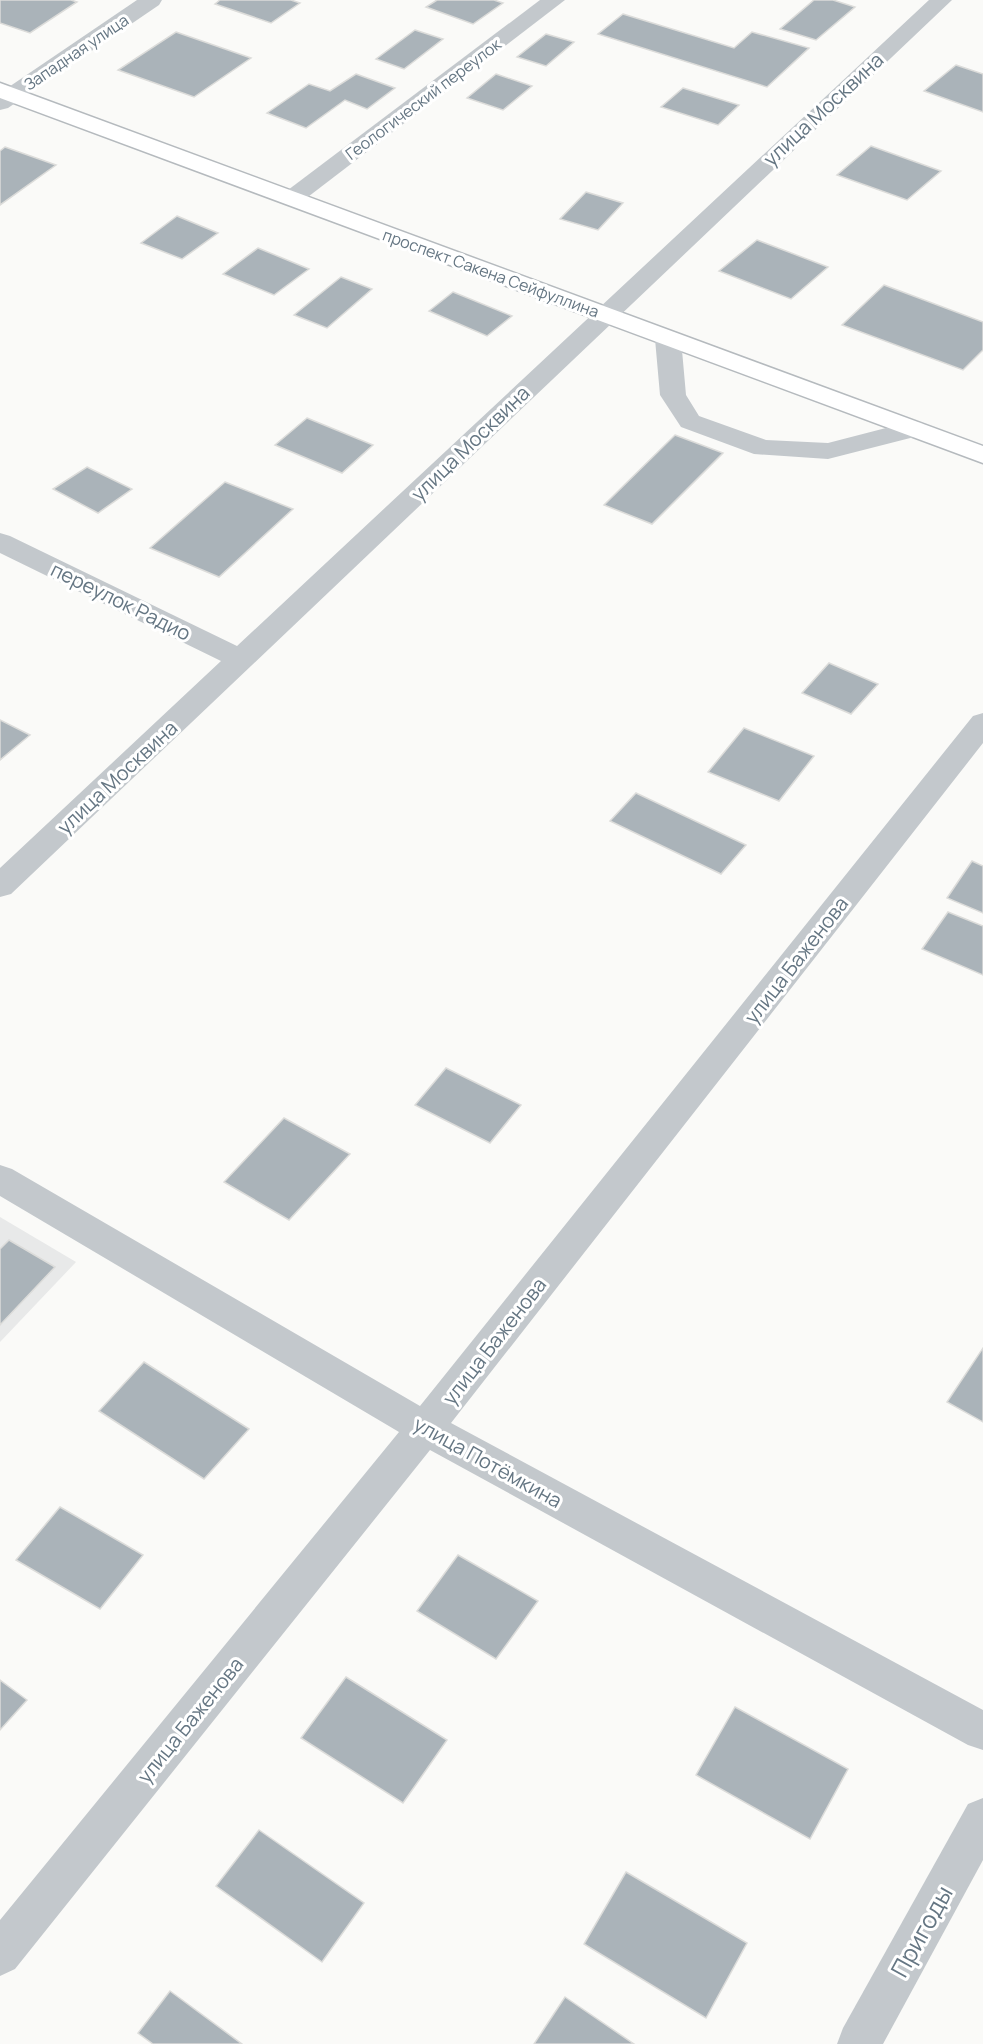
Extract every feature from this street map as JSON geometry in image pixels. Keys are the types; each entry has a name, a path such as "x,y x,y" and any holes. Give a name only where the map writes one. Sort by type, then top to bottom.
{"main road":[{"name":"проспект Сакена Сейфуллина","path":"4,96 292,198 983,455"}],"street":[{"name":"Западная улица","path":"4,96 152,0"},
{"name":"Геологический переулок","path":"292,198 554,0"},
{"name":"улица Москвина","path":"0,886 941,0"},
{"path":"668,339 673,395 690,421 752,444 763,448 828,451 913,429"},
{"name":"переулок Радио","path":"0,542 242,660"},
{"name":"улица Баженова","path":"0,1954 425,1428 983,723"},
{"name":"улица Потёмкина","path":"0,1179 425,1428 983,1731"},
{"name":"Пригоды","path":"859,2044 983,1818"}],"shaded area":[{"path":"0,1217 76,1262 0,1342"}],"building":[{"path":"0,0 71,0 77,2 30,33 0,23"},
{"path":"220,0 291,0 300,3 271,23 215,4"},
{"path":"437,0 494,0 503,3 473,24 426,7"},
{"path":"814,0 833,0 855,7 816,40 780,29"},
{"path":"623,14 734,48 752,32 809,48 767,87 598,34"},
{"path":"415,30 443,39 404,69 376,59"},
{"path":"176,32 251,58 194,97 118,70"},
{"path":"546,34 574,42 546,66 517,57"},
{"path":"956,65 983,74 983,112 924,91"},
{"path":"356,74 395,88 367,109 345,100 306,128 267,113 309,84 330,91"},
{"path":"496,74 532,86 503,110 467,98"},
{"path":"683,88 739,105 718,125 661,107"},
{"path":"871,146 941,171 907,200 837,175"},
{"path":"5,147 56,165 0,205 0,151"},
{"path":"586,192 623,203 598,230 560,219"},
{"path":"177,216 218,233 182,259 141,243"},
{"path":"757,240 828,267 791,299 719,271"},
{"path":"258,248 309,269 274,295 223,274"},
{"path":"341,277 372,289 327,328 294,315"},
{"path":"884,285 983,322 983,350 963,370 842,325"},
{"path":"453,292 512,316 487,336 429,311"},
{"path":"307,418 373,445 342,473 275,445"},
{"path":"675,435 723,453 652,524 604,505"},
{"path":"87,467 132,489 98,513 53,489"},
{"path":"225,482 293,509 219,577 150,548"},
{"path":"829,663 878,684 851,714 802,693"},
{"path":"0,720 30,735 0,760"},
{"path":"744,728 814,756 779,801 708,772"},
{"path":"636,793 746,845 721,874 610,821"},
{"path":"972,861 983,866 983,913 947,898"},
{"path":"948,912 983,926 983,975 922,949"},
{"path":"446,1068 521,1105 490,1143 415,1105"},
{"path":"284,1118 350,1154 289,1220 224,1182"},
{"path":"9,1240 55,1267 0,1325 0,1249"},
{"path":"983,1348 983,1422 947,1402"},
{"path":"144,1362 249,1429 204,1479 99,1411"},
{"path":"60,1507 143,1555 100,1609 16,1560"},
{"path":"458,1555 538,1601 496,1659 417,1611"},
{"path":"346,1677 447,1740 403,1803 301,1738"},
{"path":"0,1680 27,1700 0,1730"},
{"path":"735,1707 848,1769 810,1839 696,1775"},
{"path":"259,1830 364,1903 322,1962 216,1886"},
{"path":"626,1872 747,1943 706,2018 584,1944"},
{"path":"170,1991 242,2044 153,2044 138,2033"},
{"path":"565,1997 634,2044 534,2044"}]}
